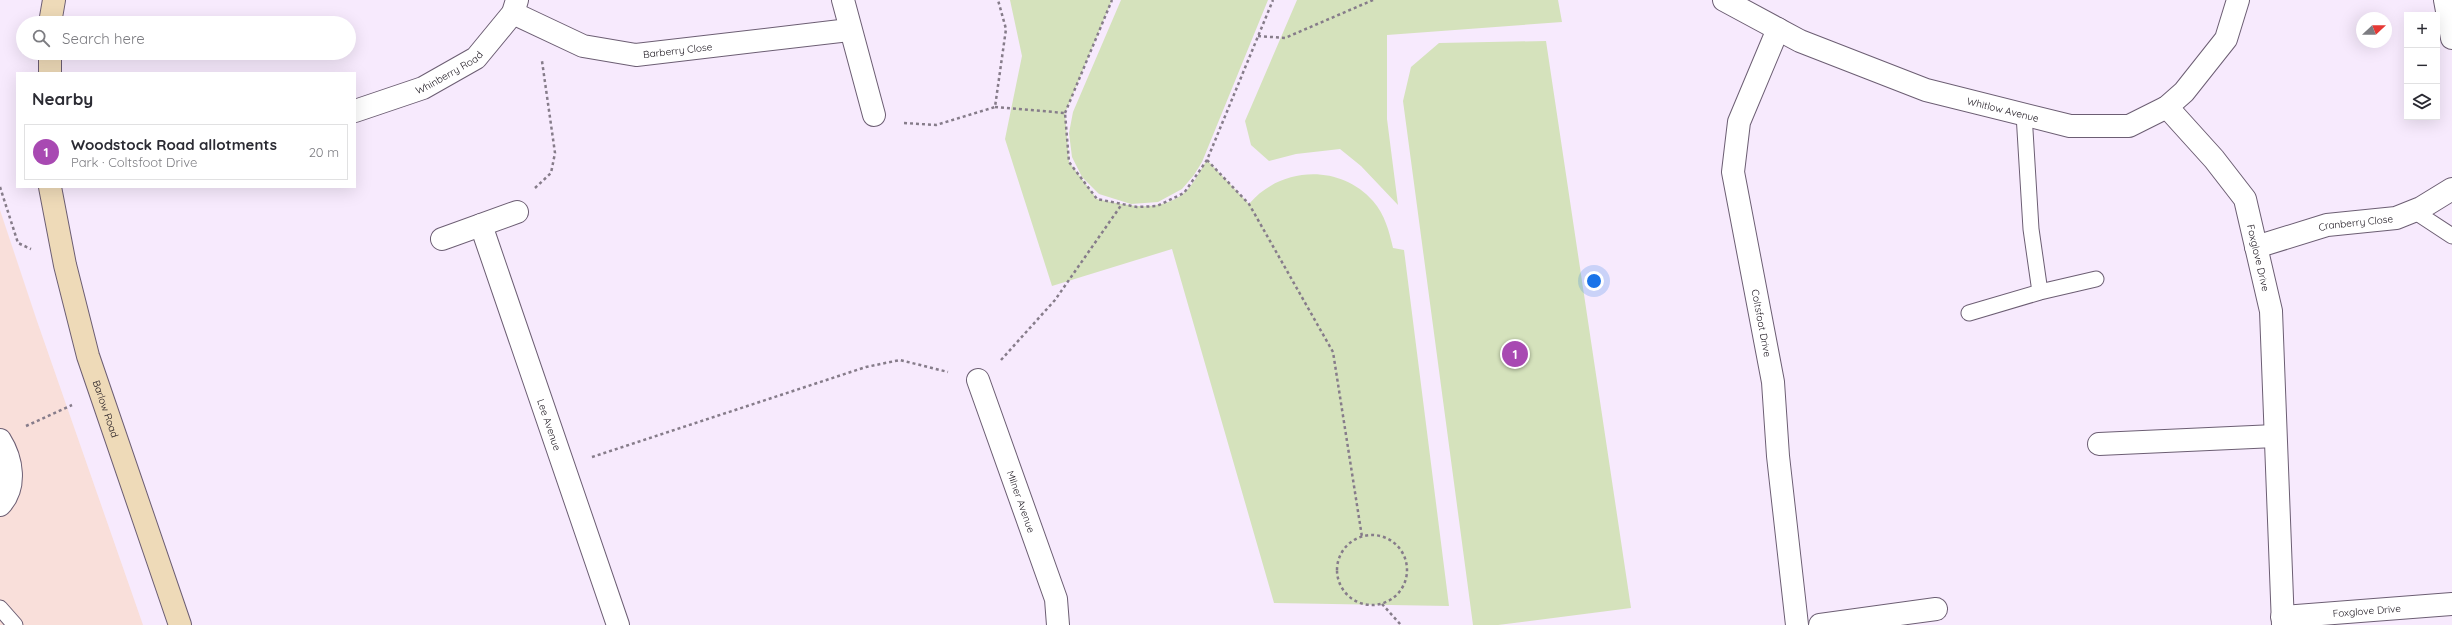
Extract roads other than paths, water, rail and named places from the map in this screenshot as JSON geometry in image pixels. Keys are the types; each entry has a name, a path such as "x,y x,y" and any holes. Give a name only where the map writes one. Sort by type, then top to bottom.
{"street":[{"path":"51,16 54,0"},
{"path":"843,0 849,30 874,115"},
{"name":"Whitlow Avenue","path":"1724,0 1800,41 1926,90 2070,126 2129,126 2167,107 2184,92 2226,39 2238,0"},
{"path":"2445,0 2452,38"},
{"name":"Barberry Close","path":"515,7 537,23 583,46 636,55 849,30"},
{"name":"Whinberry Road","path":"356,112 423,88 476,58 515,7"},
{"name":"Coltsfoot Drive","path":"1778,29 1738,122 1733,172 1773,382 1778,456 1797,625"},
{"path":"50,60 50,72"},
{"name":"Foxglove Drive","path":"2167,107 2214,159 2244,199 2272,311 2282,621 2452,604"},
{"name":"Barlow Road","path":"50,188 64,265 88,356 180,625"},
{"name":"Cranberry Close","path":"2256,247 2326,225 2396,218 2414,211 2452,189"},
{"path":"442,239 517,212"},
{"name":"Lee Avenue","path":"481,225 618,625"},
{"name":"Milner Avenue","path":"978,380 1056,599 1058,625"},
{"path":"2099,444 2275,436"},
{"path":"0,440 8,452 11,468 10,486 0,505"},
{"path":"1820,625 1936,609"}],"lane":[{"path":"2024,114 2031,228 2040,292"},
{"path":"2414,211 2452,236"},
{"path":"1969,313 2040,292 2096,279"},
{"path":"0,608 15,625"}],"place":[{"name":"Woodstock Road allotments","path":"1515,354"}]}
